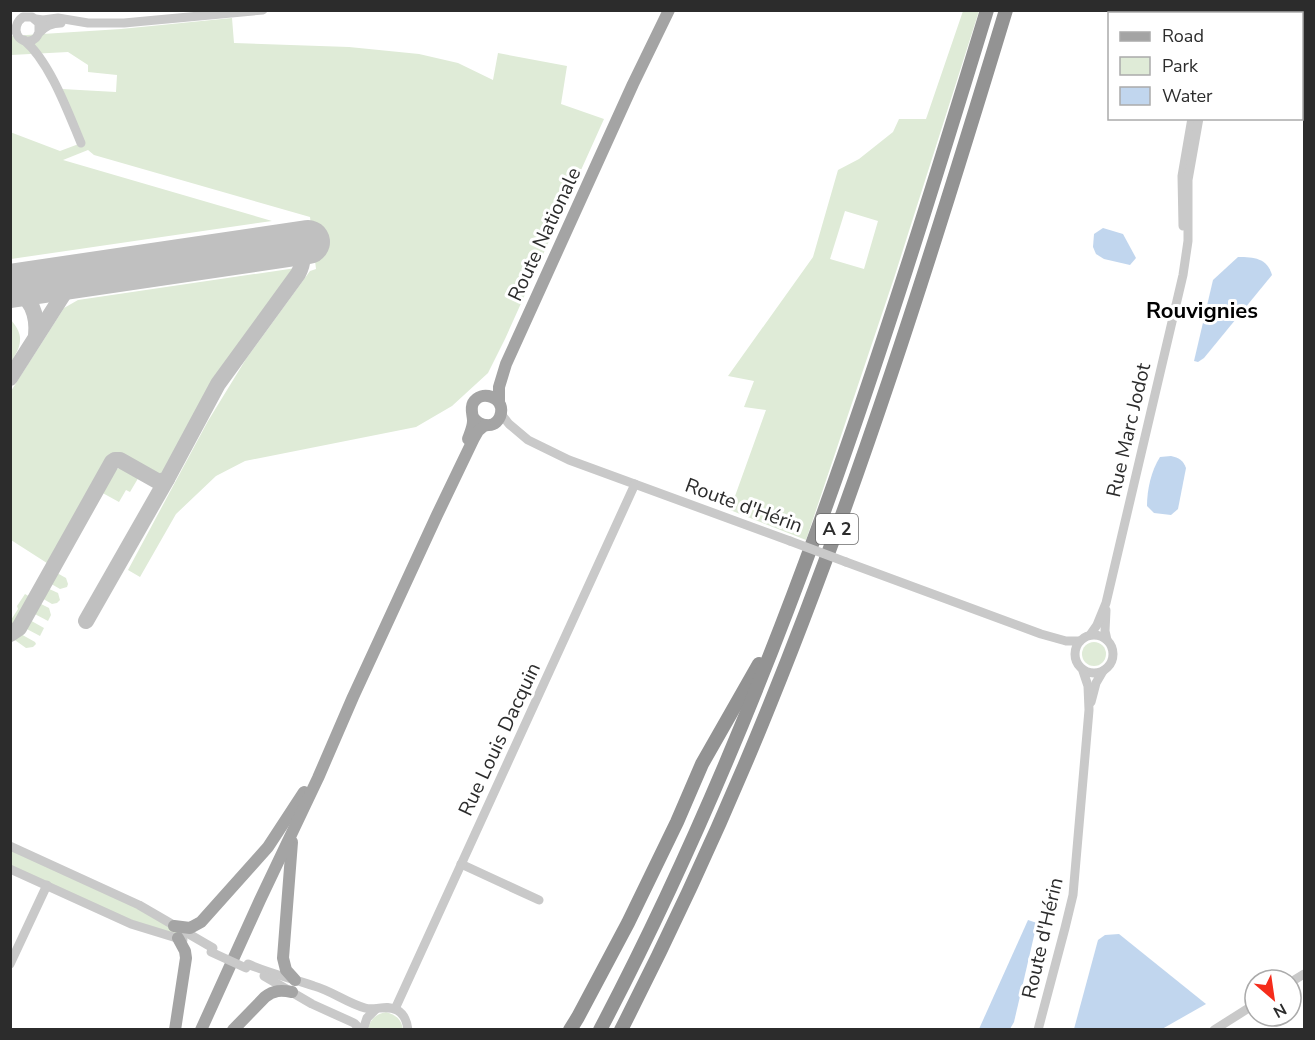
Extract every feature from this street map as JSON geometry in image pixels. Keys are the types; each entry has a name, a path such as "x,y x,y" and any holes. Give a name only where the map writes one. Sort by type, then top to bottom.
{"highway":[{"name":"A 2","path":"600,1029 687,851 736,740 793,598 886,332 934,185 987,10"},
{"name":"A 2","path":"621,1029 669,934 721,821 816,588 860,467 911,314 1006,10"},
{"path":"570,1029 628,923 677,822 702,764 763,657 793,598"}],"main road":[{"name":"Route Nationale","path":"633,84 661,10"},
{"name":"Route Nationale","path":"500,408 499,387 506,364 669,10"},
{"path":"489,425 478,423 473,417 471,411 473,403 491,388 506,364"},
{"path":"201,1029 318,778 436,515 478,431 497,421 500,408 492,396 483,396"},
{"path":"436,515 470,434 473,417"},
{"path":"193,1029 266,873 353,697"},
{"path":"174,926 190,928 201,922 268,847 296,807 312,778"},
{"path":"233,1029 268,994 294,986 283,958 294,830"},
{"path":"175,1029 186,958 178,939"}],"street":[{"path":"24,40 32,40 48,26 56,23 94,28 263,10"},
{"path":"81,143 61,96 39,57 19,37 15,30 16,24 20,15 32,15 43,20 61,18 88,23 124,23"},
{"path":"32,15 40,26 37,48 39,57"},
{"name":"Rue Marc Jodot","path":"1185,264 1182,184 1192,120"},
{"name":"Rue Marc Jodot","path":"1090,635 1106,603 1185,264 1188,235 1188,180 1199,120"},
{"name":"Route d'Hérin","path":"500,408 509,424 528,440 569,459 1041,634 1080,641"},
{"name":"Route d'Hérin","path":"489,425 502,428 540,453 569,459"},
{"name":"Rue Louis Dacquin","path":"395,1009 635,484"},
{"name":"Rue Marc Jodot","path":"1106,603 1107,640"},
{"name":"Route d'Hérin","path":"1041,634 1065,648 1075,658"},
{"path":"1090,635 1098,635 1107,640 1112,648 1113,656 1110,664 1103,671 1094,674 1083,670 1075,658 1076,647 1080,641 1090,635"},
{"name":"Route d'Hérin","path":"1038,1029 1073,895 1089,710 1088,686 1083,670"},
{"name":"Route d'Hérin","path":"1089,710 1096,683 1103,671"},
{"path":"10,846 139,904 212,950"},
{"path":"461,864 539,900"},
{"path":"10,869 131,924 212,950 267,978 294,986 314,986 364,1008 395,1009 402,1014 409,1028"},
{"path":"10,964 47,885"},
{"path":"294,986 312,1004 362,1029 367,1018 376,1009"},
{"path":"1215,1029 1243,1012"}],"green space":[{"path":"963,11 979,11 894,278 806,540 730,510 766,410 744,407 754,381 728,376 813,257 838,170 859,159 893,132 899,119 926,119","holes":["845,211 878,221 864,269 830,259"]},
{"path":"232,18 234,43 349,47 419,54 458,63 493,80 498,53 567,66 561,104 604,119 488,373 452,406 416,427 245,461 216,476 176,514 140,577 128,570 208,421 246,359 310,271 316,269 310,217 94,155 88,150 63,160 272,221 11,259 10,132 60,151 84,142 62,89 116,92 117,75 88,72 88,65 68,52 11,55 11,36 121,29"},
{"path":"296,268 215,382 165,473 159,477 155,476 121,458 111,459 50,565 11,540 11,391 64,308 78,300"},
{"path":"11,320 18,331 20,341 11,362"},
{"path":"124,466 140,475 130,492 126,490 119,502 99,491 110,472"},
{"path":"57,573 66,578 67,587 60,589 48,582 52,575"},
{"path":"45,587 58,593 60,600 57,603 52,604 40,597"},
{"path":"25,594 32,598 16,626 11,630 11,620"},
{"path":"37,602 49,608 51,615 48,621 31,612"},
{"path":"28,619 44,628 40,636 23,627"},
{"path":"19,633 36,644 26,648 12,638"},
{"path":"1094,642 1103,645 1106,654 1103,663 1094,666 1085,663 1082,654 1085,645"},
{"path":"11,848 133,905 189,939 131,921 11,866"},
{"path":"386,1012 398,1018 403,1029 368,1030 374,1018"}],"water":[{"path":"1103,228 1123,234 1136,258 1130,265 1104,259 1096,254 1093,247 1094,234"},
{"path":"1238,257 1249,257 1263,262 1272,275 1204,358 1198,362 1194,361 1213,280"},
{"path":"1171,456 1184,463 1186,468 1178,509 1171,515 1154,513 1147,506 1152,474 1160,457"},
{"path":"1028,920 1037,923 1014,1022 1010,1029 979,1029"},
{"path":"1119,934 1206,1004 1162,1029 1074,1029 1098,940 1105,935"}],"taxiway":[{"path":"10,634 19,628 112,462 120,460 159,482 167,479 218,384 298,274 302,262 300,254 293,249 280,246"},
{"path":"10,378 68,287 87,275"},
{"path":"10,289 24,296 32,307 36,321 36,336"},
{"path":"86,621 167,479"}],"runway":[{"path":"10,286 308,242"}],"district":[{"name":"Rouvignies","path":"1202,310"}]}
